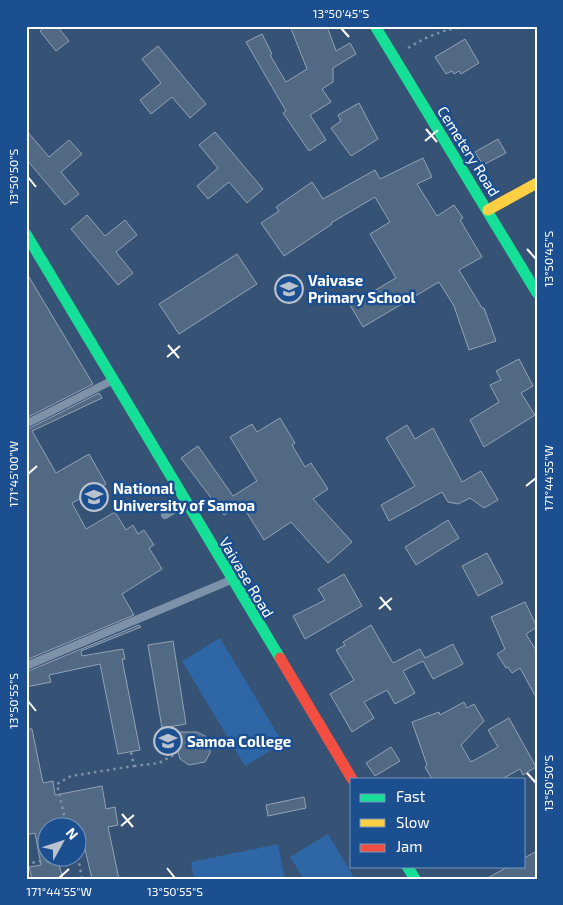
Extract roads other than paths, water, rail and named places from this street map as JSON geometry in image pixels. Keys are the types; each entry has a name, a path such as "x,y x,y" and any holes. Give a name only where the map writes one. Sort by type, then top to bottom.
{"main road":[{"name":"Cemetery Road","path":"375,26 537,293"},
{"path":"488,210 537,183"},
{"name":"Vaivase Road","path":"26,234 231,580 351,778"},
{"path":"408,868 415,879"}],"lane":[{"path":"26,424 113,381"},
{"path":"165,515 186,502"},
{"path":"26,666 231,580"}],"place":[{"name":"Vaivase Primary School","path":"289,289"},
{"name":"National University of Samoa","path":"94,497"},
{"name":"Samoa College","path":"168,741"}]}
